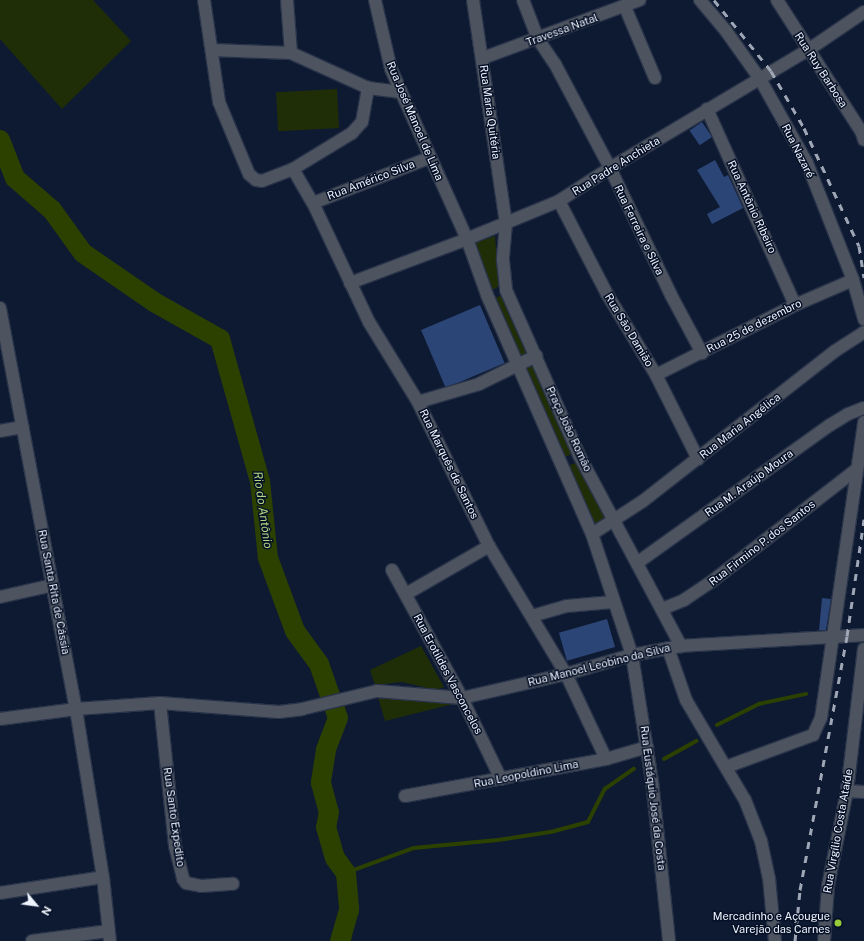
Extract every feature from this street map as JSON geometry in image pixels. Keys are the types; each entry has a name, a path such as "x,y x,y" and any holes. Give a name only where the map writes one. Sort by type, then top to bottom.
{"street":[{"path":"204,0 219,102 249,174 256,180 266,180 293,169 352,133 362,122 368,88"},
{"path":"287,0 292,53"},
{"name":"Rua José Manoel de Lima","path":"375,0 391,69 429,158 467,239"},
{"name":"Rua Maria Quitéria","path":"473,0 483,58 506,223"},
{"name":"Rua Ferreira e Silva","path":"523,0 538,40 555,64 610,168 671,295 702,353"},
{"name":"Travessa Natal","path":"483,58 538,40 640,0"},
{"name":"Rua Nazaré","path":"700,0 726,31 760,79 807,163 853,280 864,319"},
{"name":"Rua Ruy Barbosa","path":"777,0 863,135"},
{"path":"625,6 655,78"},
{"name":"Rua Padre Anchieta","path":"350,283 467,239 559,201 610,168 808,50 864,12"},
{"path":"212,50 292,53 368,88 401,92"},
{"name":"Rua Antônio Ribeiro","path":"707,110 795,305"},
{"name":"Rua Américo Silva","path":"313,203 429,158"},
{"name":"Rua Marquês de Santos","path":"293,169 313,203 369,322 418,402 489,546 566,674 606,759"},
{"name":"Rua São Damião","path":"559,201 607,294 656,375 698,459"},
{"name":"Praça João Romão","path":"506,223 503,260 506,290 579,455 615,519 637,564 681,646"},
{"name":"Praça João Romão","path":"467,239 487,295 592,534 612,602 632,655"},
{"name":"Rua 25 de dezembro","path":"656,375 795,305 853,280"},
{"path":"487,295 506,290"},
{"name":"Rua Santa Rita de Cássia","path":"0,308 76,709 103,877 109,936"},
{"name":"Rua Maria Angélica","path":"592,534 698,459 835,351 864,332"},
{"path":"418,402 455,393 518,366 536,356"},
{"name":"Rua M. Araújo Moura","path":"637,564 830,425 848,414 864,408"},
{"path":"726,768 813,735 821,718 834,638 856,469 864,422"},
{"path":"0,431 23,427"},
{"path":"560,462 579,455"},
{"name":"Rua Firmino P. dos Santos","path":"662,609 684,600 711,582 856,469"},
{"path":"406,594 489,546"},
{"name":"Rua Erotildes Vasconcelos","path":"392,570 462,698 501,779"},
{"path":"0,596 53,585"},
{"path":"532,616 567,606 612,602"},
{"name":"Rua Manoel Leobino da Silva","path":"0,719 76,709 160,703 279,712 302,709 377,691 462,698 566,674 632,655 668,648 864,635"},
{"path":"668,648 686,700 745,800 761,841 769,878 775,941"},
{"name":"Rua Virgílio Costa Ataíde","path":"824,941 828,886 847,791 864,649"},
{"name":"Rua Eustáquio José da Costa","path":"632,655 647,747 670,941"},
{"name":"Rua Santo Expedito","path":"160,703 176,846 183,879 186,883 201,886 233,884"},
{"name":"Rua Leopoldino Lima","path":"405,796 606,759 647,747"},
{"path":"847,791 864,792"},
{"path":"0,893 103,877"},
{"path":"32,941 109,936"}],"shaded area":[{"path":"0,0 93,0 131,41 62,109 0,39"},
{"path":"337,89 339,128 278,131 276,92"},
{"path":"495,236 499,286 491,291 475,243"},
{"path":"502,295 529,353 521,357 494,299"},
{"path":"533,364 573,454 563,458 523,368"},
{"path":"579,462 609,520 592,527 567,466"},
{"path":"421,646 444,687 436,690 402,682 375,685 370,670"},
{"path":"377,694 452,701 453,704 385,721"},
{"path":"332,932 352,935 351,941 332,941"}],"building":[{"path":"702,122 712,137 700,145 690,130"},
{"path":"715,160 724,177 728,175 743,208 712,224 707,214 720,207 697,170"},
{"path":"480,305 505,363 446,388 421,330"},
{"path":"822,598 831,599 826,630 819,630"},
{"path":"607,619 615,647 567,661 559,633"}],"waterway":[{"name":"Rio do Antônio","path":"0,140 15,178 52,210 83,253 154,302 220,339 260,481 268,558 295,631 319,664 338,718 326,750 321,783 329,812 326,827 335,858 346,873 349,910 340,941"},
{"path":"717,725 759,704 806,694"},
{"path":"664,759 696,741"},
{"path":"346,873 414,848 498,840 551,832 588,822 605,789 634,769"}],"railway":[{"path":"714,0 771,71 804,128 859,246 864,278"},
{"path":"795,941 800,890 847,636 864,519"}],"place":[{"name":"Mercadinho e Açougue Varejão das Carnes","path":"838,923"}]}
